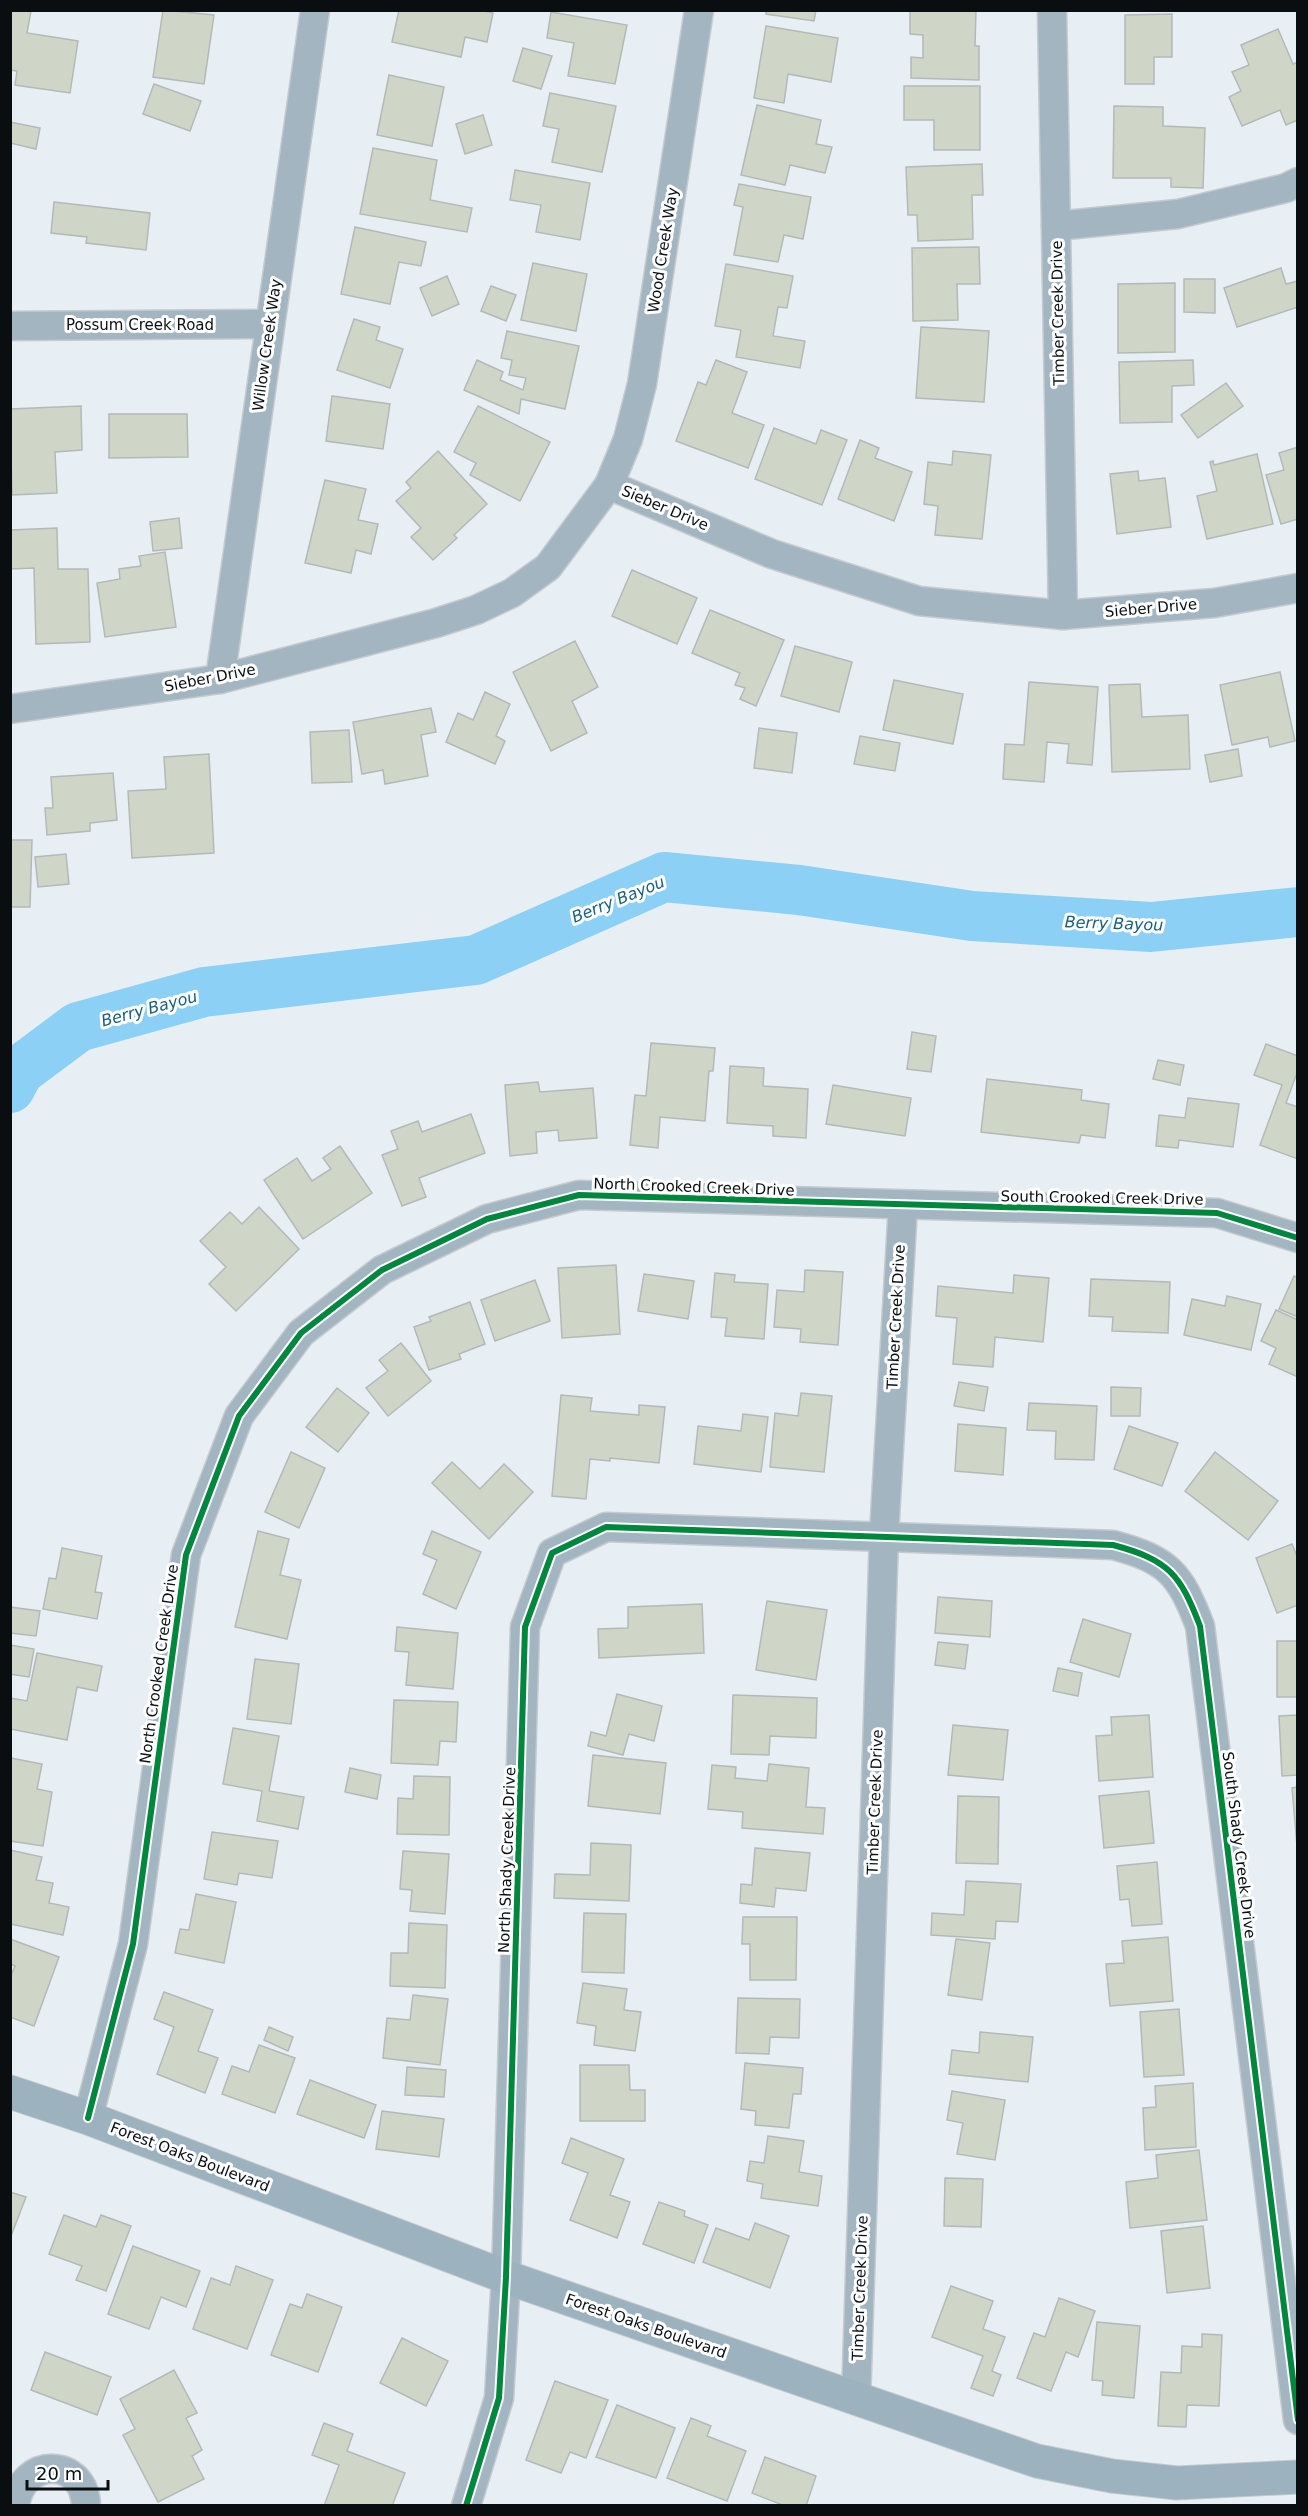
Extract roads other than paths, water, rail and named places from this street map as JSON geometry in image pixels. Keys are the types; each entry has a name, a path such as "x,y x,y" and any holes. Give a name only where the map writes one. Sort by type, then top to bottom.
{"street":[{"name":"Willow Creek Way","path":"220,680 315,10"},
{"name":"Wood Creek Way","path":"609,484 628,439 642,384 699,10"},
{"name":"Timber Creek Drive","path":"1052,10 1063,615"},
{"path":"1056,226 1178,214 1298,182"},
{"name":"Possum Creek Road","path":"10,326 270,324"},
{"name":"Sieber Drive","path":"10,709 220,680 436,623 512,593 548,567 609,484 772,554 919,601 1063,615 1214,603 1298,588"},
{"name":"North Crooked Creek Drive","path":"88,2118 133,1944 186,1555 239,1416 301,1333 382,1270 487,1219 579,1195 903,1205"},
{"name":"Timber Creek Drive","path":"856,2400 884,1536 903,1205"},
{"name":"South Crooked Creek Drive","path":"903,1205 1217,1213 1298,1238"},
{"name":"North Shady Creek Drive","path":"465,2505 499,2397 507,2277 525,1627 552,1553 606,1527 884,1536"},
{"name":"South Shady Creek Drive","path":"884,1536 1113,1545 1142,1553 1168,1570 1185,1588 1200,1626 1298,2420"},
{"name":"Forest Oaks Boulevard","path":"10,2092 88,2118 507,2277 1037,2461 1112,2476 1178,2483 1298,2476"},
{"path":"10,2504 15,2505 16,2494 30,2475 53,2468 74,2477 81,2486 86,2505"}],"waterway":[{"name":"Berry Bayou","path":"10,1088 19,1071 78,1027 204,992 476,960 664,877 799,890 972,916 1151,927 1298,912"}]}
